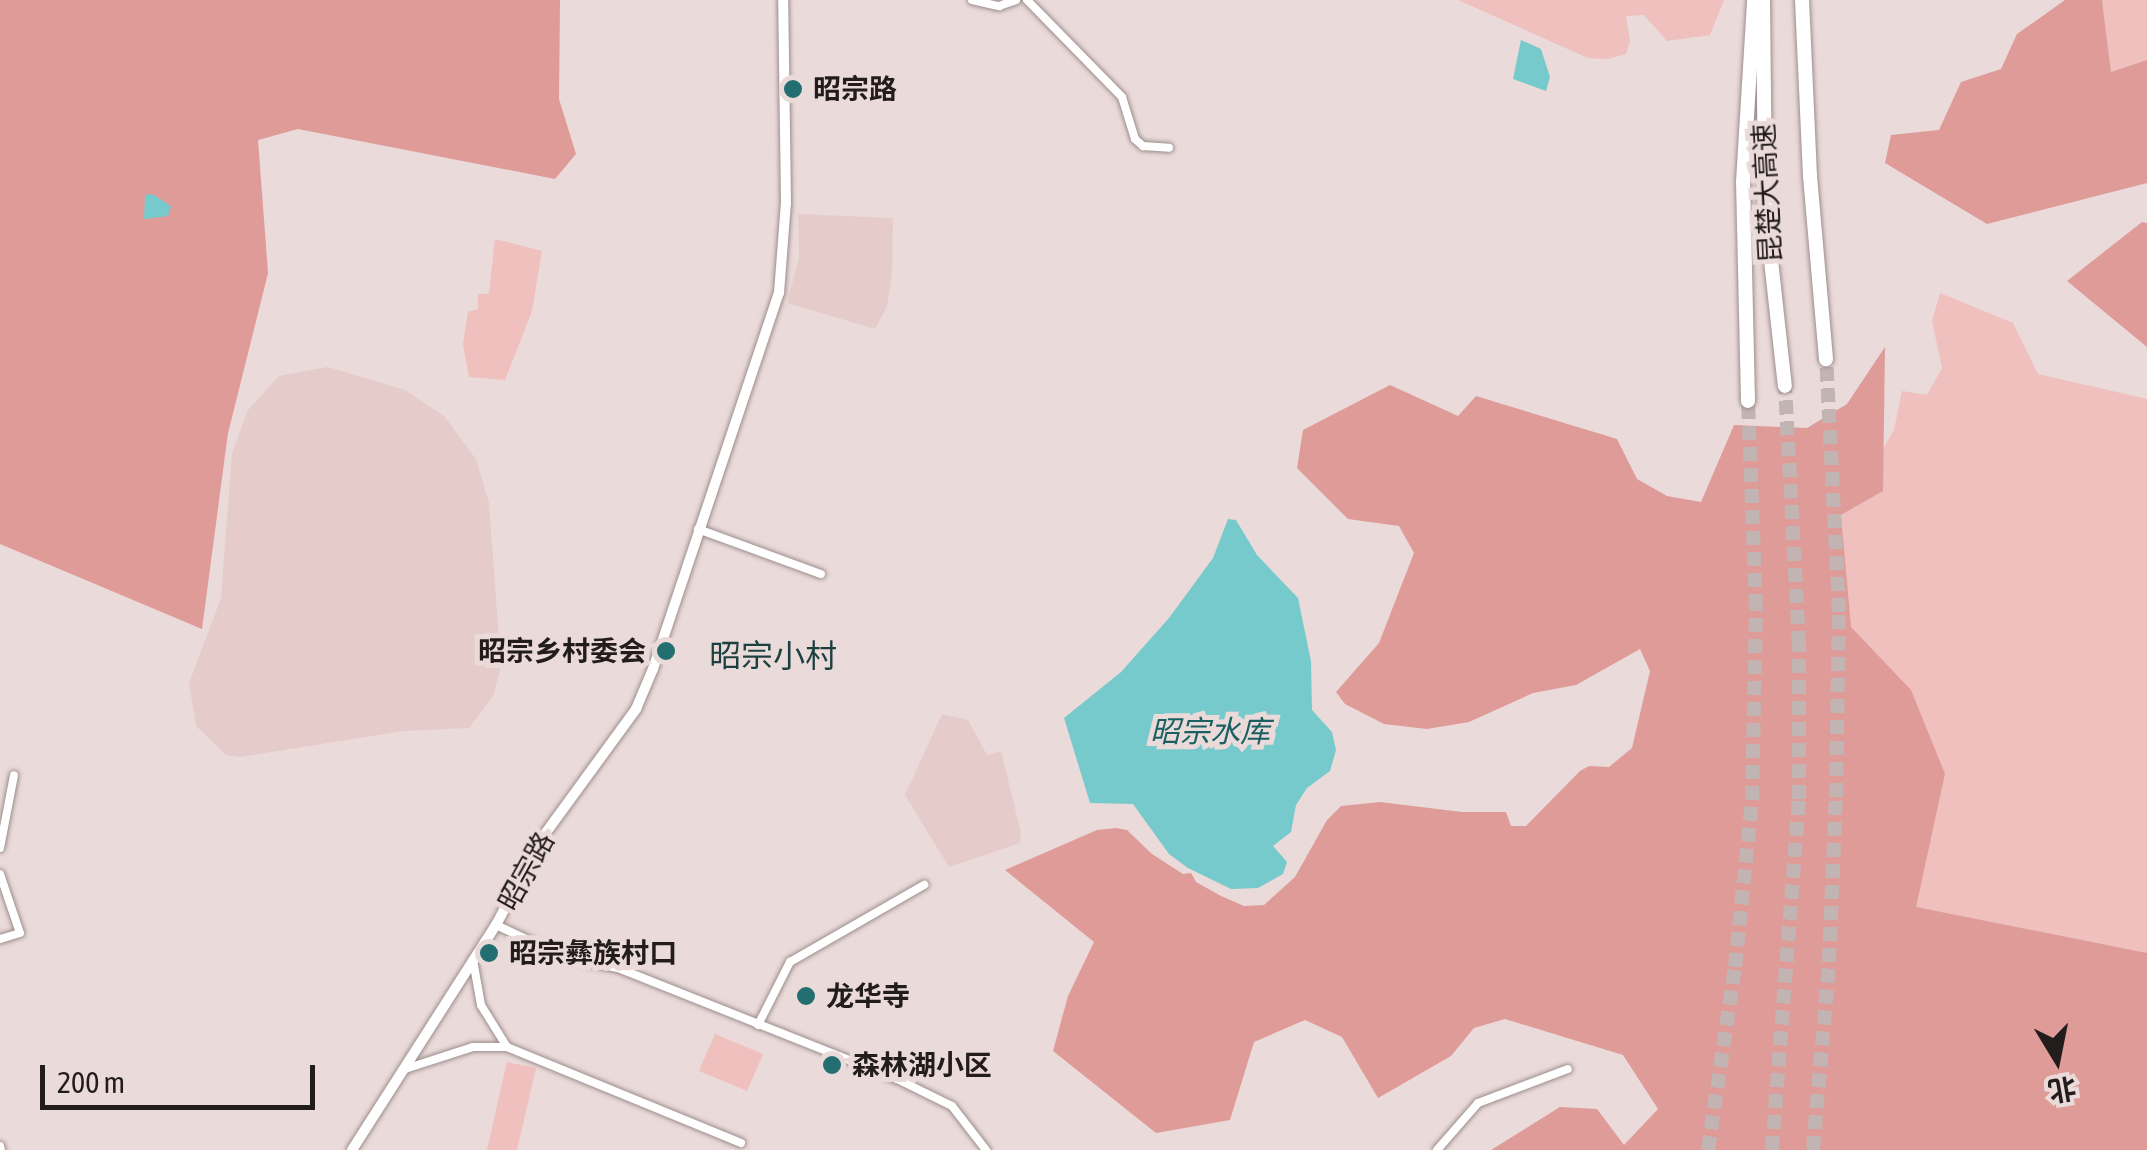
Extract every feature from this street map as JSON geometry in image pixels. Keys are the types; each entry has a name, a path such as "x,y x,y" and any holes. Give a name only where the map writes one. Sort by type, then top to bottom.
{"highway":[{"path":"1748,401 1743,182 1754,0"},
{"name":"昆楚大高速","path":"1763,0 1766,215 1785,386"},
{"name":"昆楚大高速","path":"1802,0 1810,176 1826,359"}],"street":[{"name":"昭宗路","path":"352,1150 496,925 542,838 636,709 763,349 783,268 783,0"},
{"path":"972,0 999,6 1016,0"},
{"path":"1027,0 1122,97 1135,139 1143,146 1169,148"},
{"path":"698,529 821,574"},
{"path":"0,848 14,775"},
{"path":"0,874 20,933 0,940"},
{"path":"758,1025 790,962 924,885"},
{"path":"496,925 567,958 618,968 952,1106 986,1150"},
{"path":"473,960 481,1005 507,1047"},
{"path":"404,1070 473,1047 507,1047 741,1143"},
{"path":"1437,1150 1478,1103 1568,1070"}],"shaded area":[{"path":"0,0 560,0 559,99 576,154 555,179 298,129 258,140 268,273 228,433 202,629 0,544"},
{"path":"1458,0 1724,0 1710,35 1667,41 1644,15 1626,16 1630,41 1626,54 1608,59 1588,58"},
{"path":"2065,0 2102,0 2111,72 2147,60 2147,183 1987,224 1885,163 1891,135 1939,130 1961,82 2001,69 2017,34"},
{"path":"2102,0 2147,0 2147,60 2111,72"},
{"path":"798,214 893,218 887,306 875,329 787,303 799,258"},
{"path":"2142,222 2147,223 2147,347 2067,281"},
{"path":"495,239 542,251 532,311 505,380 469,377 463,345 468,312 478,309 478,294 489,294"},
{"path":"1940,293 2013,323 2038,374 2147,399 2147,953 1915,908 1945,774 1850,627 1841,515 1883,491 1883,449 1894,430 1902,391 1927,395 1942,368 1932,321"},
{"path":"1885,347 1883,491 1841,515 1851,627 1911,690 1945,774 1916,907 2147,953 2147,1150 1491,1150 1560,1107 1597,1109 1624,1145 1658,1109 1623,1055 1505,1019 1474,1028 1451,1056 1378,1098 1342,1037 1305,1020 1254,1042 1230,1120 1156,1133 1053,1051 1068,996 1094,942 1005,870 1097,830 1116,828 1127,830 1152,854 1183,874 1191,873 1196,882 1221,896 1244,906 1264,905 1295,877 1327,820 1341,806 1380,802 1462,812 1506,812 1511,826 1526,826 1580,771 1589,766 1609,767 1632,748 1650,671 1640,649 1576,685 1533,693 1469,722 1427,729 1384,724 1345,704 1336,692 1379,643 1414,553 1399,526 1348,519 1297,468 1303,430 1390,385 1458,416 1476,396 1617,439 1637,479 1667,496 1701,502 1734,425 1807,428 1847,404"},
{"path":"328,367 405,390 444,416 476,459 489,503 501,667 493,696 469,728 403,731 240,757 226,755 196,726 189,683 221,598 232,453 248,410 279,376"},
{"path":"942,714 968,720 987,755 1001,751 1021,833 1020,843 949,867 905,795"},
{"path":"715,1034 763,1054 747,1091 699,1071"},
{"path":"507,1062 536,1068 517,1150 487,1150"}],"water":[{"path":"1521,40 1541,49 1550,77 1546,91 1513,79"},
{"path":"152,194 171,206 168,216 144,219 145,195"},
{"name":"昭宗水库","path":"1228,519 1236,520 1257,555 1298,598 1311,661 1312,710 1332,732 1336,750 1330,771 1307,788 1296,805 1291,832 1273,846 1287,862 1283,874 1258,888 1231,889 1188,868 1169,854 1133,804 1090,803 1064,718 1121,672 1169,618 1213,558"}],"tunnel":[{"path":"1813,1150 1829,962 1836,797 1839,612 1826,359"},
{"path":"1772,1150 1799,799 1799,645 1785,386"},
{"path":"1708,1150 1735,967 1752,800 1756,608 1748,401"}],"place":[{"name":"昭宗路","path":"793,89"},
{"name":"昭宗乡村委会","path":"666,651"},
{"name":"昭宗彝族村口","path":"489,953"},
{"name":"龙华寺","path":"806,996"},
{"name":"森林湖小区","path":"832,1065"}],"district":[{"name":"昭宗小村","path":"773,656"}]}
